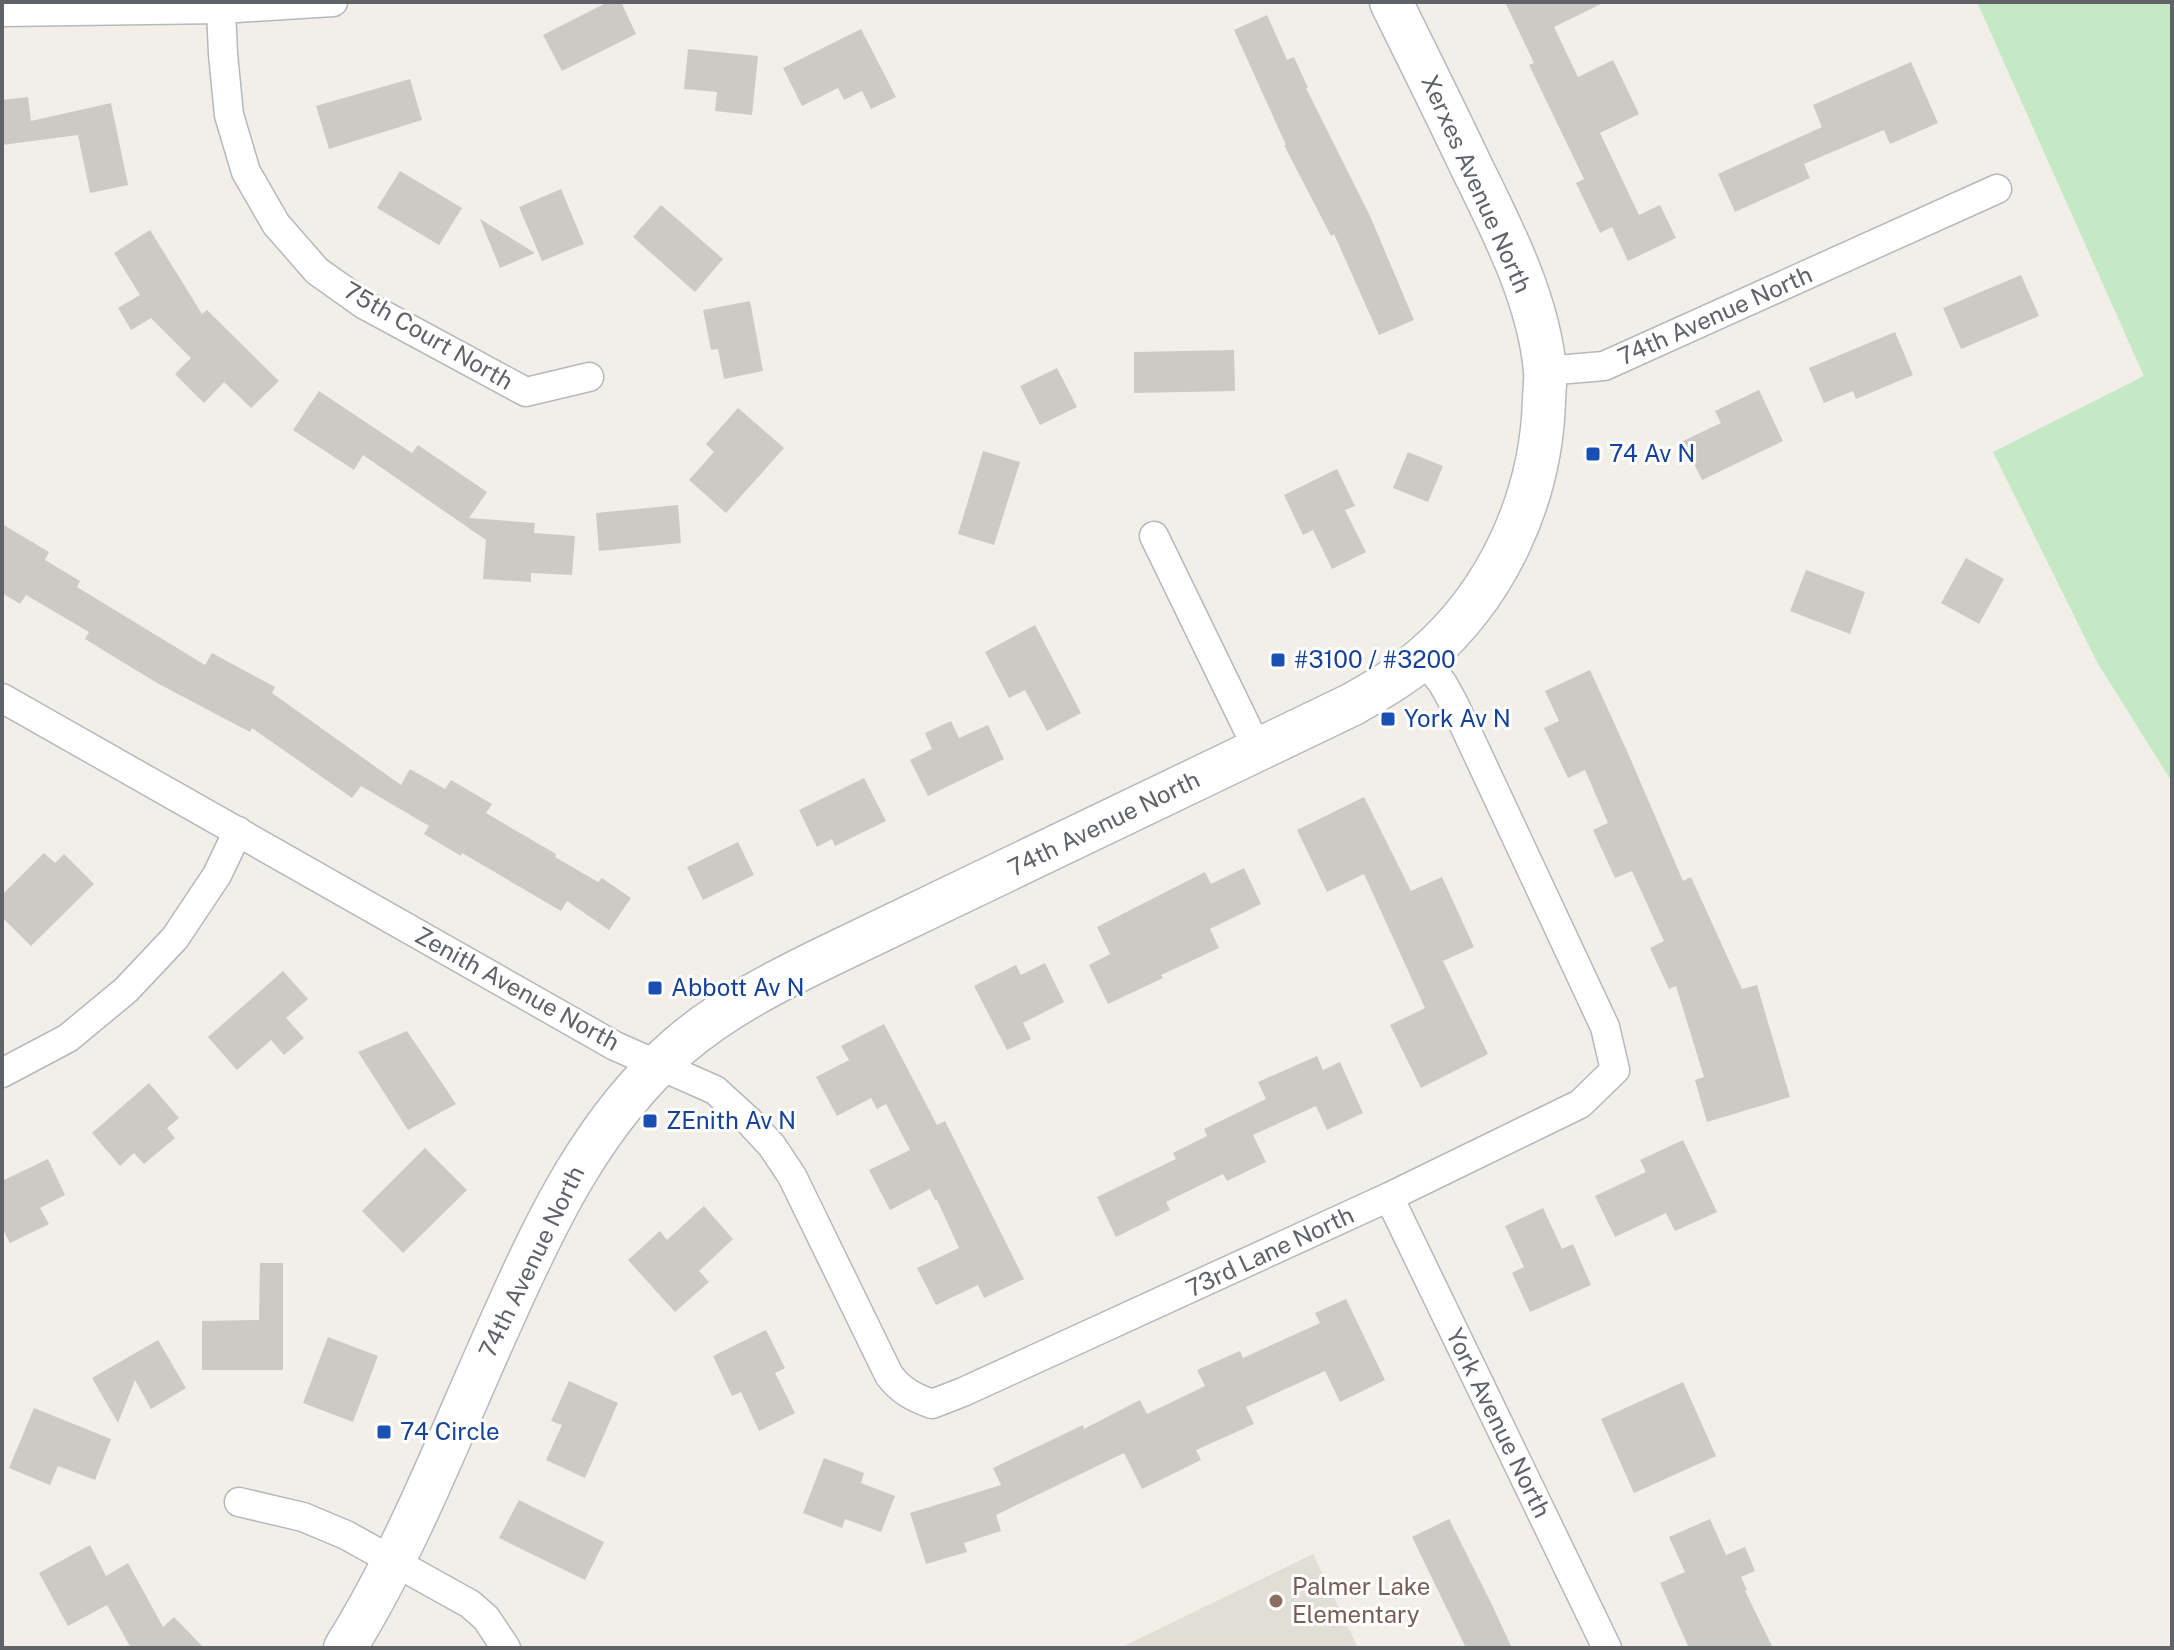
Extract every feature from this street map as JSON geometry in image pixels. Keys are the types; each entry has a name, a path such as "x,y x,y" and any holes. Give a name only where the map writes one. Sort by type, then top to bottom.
{"street":[{"path":"14,9 221,9 333,2"},
{"name":"Xerxes Avenue North","path":"1391,2 1512,251 1528,297 1545,371"},
{"name":"75th Court North","path":"221,9 229,115 246,172 276,224 317,271 365,305 526,392 589,377"},
{"name":"74th Avenue North","path":"345,1648 393,1561 543,1230 580,1164 605,1128 677,1048 706,1024 781,979 1353,704 1423,658 1472,607 1495,573 1512,538 1525,506 1540,447 1545,371 1604,366 1997,189"},
{"path":"1154,536 1258,750"},
{"name":"73rd Lane North","path":"912,1396 932,1404 963,1392 1389,1197 1580,1104 1615,1070 1605,1027 1449,694 1423,658"},
{"name":"Zenith Avenue North","path":"2,698 615,1046 715,1090 772,1146 792,1176 889,1375 899,1389 912,1396"},
{"path":"2,1073 68,1038 126,990 175,938 217,875 238,831"},
{"name":"York Avenue North","path":"1389,1197 1607,1648"},
{"path":"239,1502 303,1517 346,1535 470,1604 486,1618 506,1648"}],"shaded area":[{"name":"Palmer Lake Elementary","path":"1313,1554 1358,1648 1120,1648"}],"green space":[{"path":"1977,2 2172,2 2172,782 2097,662 1993,452 2144,376"}],"building":[{"path":"608,2 621,2 636,34 562,71 543,35"},
{"path":"1505,2 1605,2 1554,27 1578,77 1613,60 1639,114 1600,133 1639,215 1660,205 1676,238 1628,261 1612,227 1600,233 1576,183 1584,179 1529,65 1534,63"},
{"path":"1267,15 1287,60 1294,57 1306,88 1370,216 1414,320 1379,335 1334,234 1331,236 1284,145 1234,30"},
{"path":"861,29 896,97 871,109 862,91 844,100 838,88 802,106 783,68"},
{"path":"688,49 758,56 752,115 715,111 717,92 684,89"},
{"path":"1911,62 1938,123 1890,144 1884,130 1804,164 1810,178 1735,212 1718,174 1822,127 1813,105"},
{"path":"410,79 422,120 329,149 316,106"},
{"path":"28,97 31,121 111,103 128,185 90,193 78,135 2,145 2,100"},
{"path":"400,171 462,208 439,245 377,208"},
{"path":"561,189 584,244 542,261 519,207"},
{"path":"661,205 723,259 695,292 633,237"},
{"path":"480,219 535,253 500,268"},
{"path":"150,230 202,314 207,310 279,381 251,408 224,382 204,403 175,374 191,358 151,318 131,330 118,308 140,295 114,253"},
{"path":"2021,275 2039,316 1961,349 1943,308"},
{"path":"750,301 763,371 724,379 718,349 711,350 703,310"},
{"path":"1895,332 1913,375 1856,399 1853,391 1824,403 1809,368"},
{"path":"1234,350 1235,391 1134,393 1134,352"},
{"path":"1057,368 1077,407 1040,425 1020,386"},
{"path":"1759,390 1783,441 1702,480 1683,441 1721,423 1715,411"},
{"path":"319,391 412,453 418,445 487,492 469,518 535,523 534,533 575,536 572,575 531,573 531,582 483,579 486,540 363,455 354,470 293,430"},
{"path":"738,408 784,448 726,513 689,480 714,452 706,444"},
{"path":"983,451 1020,462 994,545 958,534"},
{"path":"1408,452 1443,466 1428,502 1393,488"},
{"path":"1337,469 1355,506 1345,510 1366,552 1332,569 1313,530 1303,535 1284,495"},
{"path":"678,505 681,543 599,551 596,513"},
{"path":"2,524 49,552 45,560 80,581 77,587 205,665 212,653 275,687 272,693 401,785 410,769 445,789 451,780 492,804 486,813 556,854 555,857 598,882 602,878 631,898 609,930 567,901 561,911 424,834 429,826 361,786 352,798 252,728 250,732 157,683 85,639 89,632 26,595 20,604 2,593"},
{"path":"1966,558 2004,579 1979,624 1941,603"},
{"path":"1806,570 1865,592 1850,634 1790,611"},
{"path":"1035,625 1081,713 1047,731 1025,690 1009,698 985,652"},
{"path":"1590,670 1683,881 1691,877 1742,989 1757,985 1790,1097 1707,1122 1695,1080 1704,1077 1676,986 1669,989 1650,948 1664,941 1632,871 1615,878 1593,830 1608,823 1585,770 1568,778 1544,728 1559,721 1545,691"},
{"path":"951,721 959,738 988,725 1004,759 928,796 910,760 932,749 925,733"},
{"path":"864,778 886,821 835,846 832,839 817,847 799,810"},
{"path":"1364,797 1411,891 1442,877 1474,947 1443,961 1488,1054 1421,1088 1390,1025 1425,1008 1364,874 1327,892 1297,830"},
{"path":"738,842 754,875 703,900 687,867"},
{"path":"44,853 55,863 64,854 94,884 31,946 2,917 2,895"},
{"path":"1244,868 1261,904 1210,929 1219,948 1108,1004 1089,965 1110,954 1097,927 1205,872 1211,884"},
{"path":"1045,963 1064,1002 1023,1023 1031,1039 1007,1050 974,986 1016,965 1021,975"},
{"path":"283,971 308,999 286,1018 304,1038 284,1055 271,1040 237,1070 208,1037"},
{"path":"884,1024 937,1125 945,1121 1024,1279 984,1298 978,1285 936,1305 917,1268 959,1248 937,1200 930,1189 890,1210 869,1170 910,1150 886,1104 877,1109 871,1098 837,1116 816,1077 849,1060 841,1046"},
{"path":"407,1031 456,1104 408,1130 358,1052"},
{"path":"1317,1056 1323,1070 1340,1062 1363,1113 1327,1130 1316,1106 1253,1135 1266,1162 1227,1181 1223,1174 1166,1202 1170,1210 1116,1237 1097,1197 1176,1159 1173,1153 1207,1136 1204,1129 1266,1099 1258,1082"},
{"path":"149,1083 179,1118 167,1128 175,1138 144,1164 134,1153 120,1166 92,1133"},
{"path":"1683,1140 1717,1212 1675,1231 1666,1213 1615,1237 1595,1196 1646,1172 1640,1160"},
{"path":"425,1148 467,1190 403,1253 362,1211"},
{"path":"48,1159 65,1195 40,1208 49,1224 10,1243 2,1228 2,1181"},
{"path":"704,1206 733,1239 699,1271 709,1282 675,1312 628,1260 660,1231 667,1240"},
{"path":"1543,1208 1562,1249 1573,1244 1591,1285 1530,1312 1512,1273 1524,1267 1505,1226"},
{"path":"260,1263 283,1263 283,1370 202,1370 202,1321 259,1320"},
{"path":"1346,1299 1385,1380 1340,1402 1325,1371 1246,1407 1254,1424 1196,1450 1201,1460 1142,1489 1124,1453 996,1515 1001,1531 964,1543 967,1552 926,1564 910,1513 1001,1485 993,1468 1083,1425 1084,1429 1140,1400 1147,1414 1205,1386 1197,1370 1240,1351 1243,1358 1320,1323 1315,1313"},
{"path":"766,1330 785,1368 775,1373 795,1413 759,1431 741,1392 732,1396 713,1356"},
{"path":"328,1337 378,1356 353,1422 303,1403"},
{"path":"158,1340 186,1388 151,1409 135,1380 118,1423 92,1378"},
{"path":"569,1381 618,1403 585,1478 546,1460 562,1425 551,1421"},
{"path":"1683,1382 1716,1456 1634,1493 1601,1419"},
{"path":"34,1408 111,1439 95,1480 58,1466 50,1485 9,1468"},
{"path":"824,1458 864,1473 861,1483 895,1496 881,1532 845,1519 842,1528 803,1513"},
{"path":"519,1500 604,1542 585,1580 499,1538"},
{"path":"1449,1519 1512,1648 1466,1648 1412,1537"},
{"path":"1710,1519 1726,1555 1745,1547 1755,1571 1741,1577 1773,1648 1689,1648 1660,1583 1685,1572 1669,1537"},
{"path":"90,1545 106,1576 128,1563 163,1627 174,1617 204,1648 131,1648 107,1605 68,1626 39,1573"}],"place":[{"name":"74 Av N","path":"1593,454"},
{"name":"#3100 / #3200","path":"1278,660"},
{"name":"York Av N","path":"1388,719"},
{"name":"Abbott Av N","path":"655,988"},
{"name":"ZEnith Av N","path":"650,1121"},
{"name":"74 Circle","path":"384,1432"},
{"name":"Palmer Lake Elementary","path":"1276,1601"}]}
